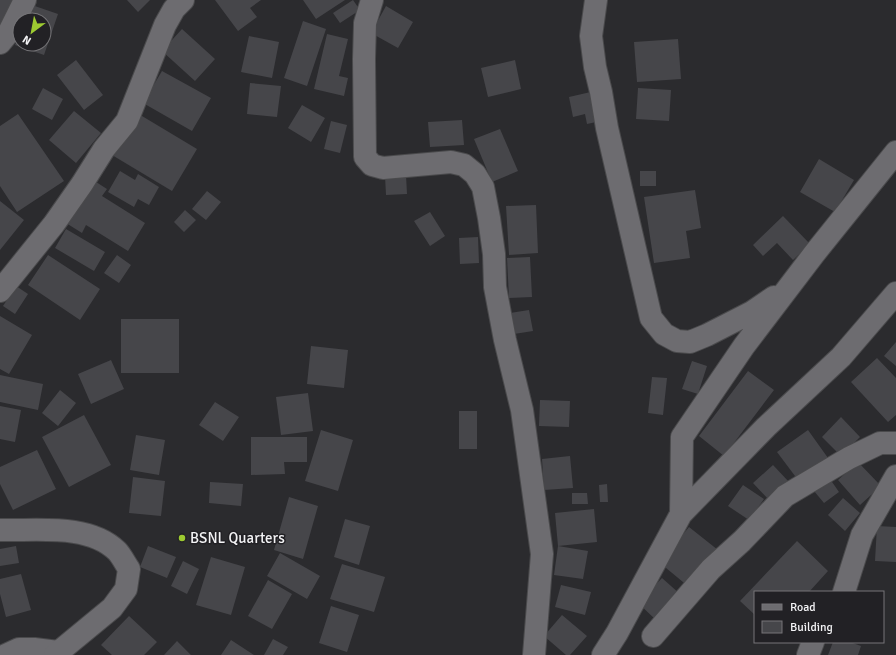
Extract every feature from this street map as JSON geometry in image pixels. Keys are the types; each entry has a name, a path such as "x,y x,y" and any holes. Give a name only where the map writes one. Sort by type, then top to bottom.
{"street":[{"path":"0,43 9,32 25,0"},
{"path":"0,291 54,224 104,149 128,121 165,25 174,9 183,0"},
{"path":"372,0 365,23 365,157 372,165 383,168 451,162 464,165 475,174 483,187 494,254 494,287 504,340 522,410 542,554 534,655"},
{"path":"596,0 591,36 595,67 607,128 651,318 664,334 677,341 690,342 752,312 789,288"},
{"path":"681,514 682,437 744,346 814,254 896,152"},
{"path":"603,655 617,633 681,514 766,427 841,357 896,293"},
{"path":"653,636 711,569 742,541 785,496 849,458 880,443 896,443"},
{"path":"844,591 862,535 896,476"},
{"path":"0,530 77,531 99,538 117,551 128,569 126,589 112,608 57,654 34,649 19,649 6,655"},
{"path":"808,655 813,643"}],"building":[{"path":"0,0 13,0 0,28"},
{"path":"127,0 150,0 138,12"},
{"path":"215,0 261,0 250,8 257,17 238,31"},
{"path":"303,0 345,0 316,19"},
{"path":"353,0 360,10 340,23 333,13"},
{"path":"29,4 58,14 52,32 52,12 26,12"},
{"path":"386,6 413,22 398,48 371,33"},
{"path":"303,21 326,29 307,86 284,78"},
{"path":"182,29 215,59 195,81 162,51"},
{"path":"327,34 348,39 339,76 348,78 344,96 314,89"},
{"path":"249,36 279,42 272,78 241,72"},
{"path":"678,39 681,79 637,82 634,42"},
{"path":"35,52 45,52 44,55"},
{"path":"76,60 103,95 84,110 57,75"},
{"path":"515,60 521,89 488,97 481,68"},
{"path":"162,71 211,98 192,131 143,103"},
{"path":"250,83 281,86 277,117 247,114"},
{"path":"43,88 63,99 52,120 32,109"},
{"path":"638,88 671,90 669,121 636,119"},
{"path":"595,91 601,121 587,124 585,114 573,117 569,97"},
{"path":"302,105 325,118 311,142 288,128"},
{"path":"74,111 101,133 76,163 49,140"},
{"path":"137,113 197,149 172,191 112,155"},
{"path":"18,114 64,181 17,212 0,186 0,126"},
{"path":"462,120 464,145 430,147 428,122"},
{"path":"331,121 347,125 340,153 324,149"},
{"path":"500,129 518,171 492,182 474,139"},
{"path":"819,159 854,180 835,212 800,192"},
{"path":"120,171 135,180 138,174 159,187 149,205 138,199 134,207 108,192"},
{"path":"640,171 656,171 656,186 640,186"},
{"path":"406,175 407,194 386,195 385,176"},
{"path":"93,180 107,189 102,196 145,223 128,251 86,225 82,233 66,223"},
{"path":"695,190 701,228 686,231 690,258 654,263 644,197"},
{"path":"207,191 221,202 206,220 192,209"},
{"path":"0,201 24,220 0,250"},
{"path":"536,205 538,253 509,255 506,206"},
{"path":"185,210 196,220 184,232 174,222"},
{"path":"430,212 445,236 430,246 414,221"},
{"path":"783,216 810,244 793,260 777,243 763,256 753,245"},
{"path":"66,229 105,252 94,271 55,248"},
{"path":"478,237 479,263 460,264 459,238"},
{"path":"48,255 100,289 80,320 28,285"},
{"path":"117,255 131,265 119,283 104,273"},
{"path":"530,257 532,297 509,298 507,258"},
{"path":"16,286 28,294 15,314 3,306"},
{"path":"529,310 533,331 514,334 510,313"},
{"path":"0,316 32,335 9,374 0,369"},
{"path":"121,319 179,319 179,373 121,373"},
{"path":"896,342 896,366 884,356"},
{"path":"311,346 348,350 344,388 307,384"},
{"path":"877,358 896,378 896,415 888,422 851,382"},
{"path":"111,360 124,389 91,404 78,374"},
{"path":"692,361 707,366 698,394 682,389"},
{"path":"748,371 774,390 724,456 699,436"},
{"path":"0,375 43,384 38,410 0,402"},
{"path":"652,377 667,378 663,415 648,413"},
{"path":"60,390 76,403 58,426 42,413"},
{"path":"308,393 313,431 281,435 276,397"},
{"path":"540,400 570,401 569,427 539,426"},
{"path":"215,402 239,417 223,441 199,425"},
{"path":"0,406 21,410 15,442 0,439"},
{"path":"459,411 477,411 477,449 459,449"},
{"path":"84,415 111,465 69,487 42,437"},
{"path":"841,417 860,437 841,456 822,437"},
{"path":"321,430 353,440 338,491 305,481"},
{"path":"808,430 828,458 798,480 777,452"},
{"path":"136,435 165,440 159,475 130,470"},
{"path":"251,437 307,437 307,462 284,462 285,474 251,475"},
{"path":"37,450 56,489 13,510 0,484 0,467"},
{"path":"570,456 573,488 544,490 542,459"},
{"path":"858,462 881,486 860,505 838,480"},
{"path":"773,465 789,482 769,500 753,483"},
{"path":"133,477 165,481 161,516 129,513"},
{"path":"830,479 839,492 824,503 814,491"},
{"path":"210,482 243,484 241,506 209,503"},
{"path":"607,484 608,502 600,502 599,485"},
{"path":"743,485 764,499 749,520 728,506"},
{"path":"572,493 587,493 588,504 572,504"},
{"path":"289,497 318,506 303,559 274,550"},
{"path":"843,498 860,513 845,531 828,515"},
{"path":"594,509 597,542 558,546 555,513"},
{"path":"345,519 370,526 359,565 334,557"},
{"path":"877,526 896,527 896,562 875,561"},
{"path":"689,527 718,550 689,587 660,563"},
{"path":"797,541 828,571 810,591 754,591 754,614 740,601"},
{"path":"16,546 19,563 0,566 0,549"},
{"path":"148,546 176,557 167,578 140,567"},
{"path":"558,546 588,551 583,579 554,575"},
{"path":"280,553 320,576 307,599 267,576"},
{"path":"211,557 245,567 231,615 196,605"},
{"path":"183,561 199,569 187,594 171,586"},
{"path":"342,564 385,577 374,612 330,599"},
{"path":"21,574 31,610 6,617 0,594 0,579"},
{"path":"662,578 680,594 656,620 638,603"},
{"path":"268,580 292,594 272,629 248,616"},
{"path":"561,585 591,592 585,615 555,607"},
{"path":"331,606 359,615 347,652 319,643"},
{"path":"562,615 587,636 570,655 566,655 544,636"},
{"path":"129,616 157,642 144,655 112,655 101,645"},
{"path":"273,639 288,647 283,655 264,655"},
{"path":"231,640 254,655 221,655"},
{"path":"177,641 191,655 164,655"},
{"path":"833,643 853,643 861,646 858,655 828,655"}],"place":[{"name":"BSNL Quarters","path":"182,538"}]}
